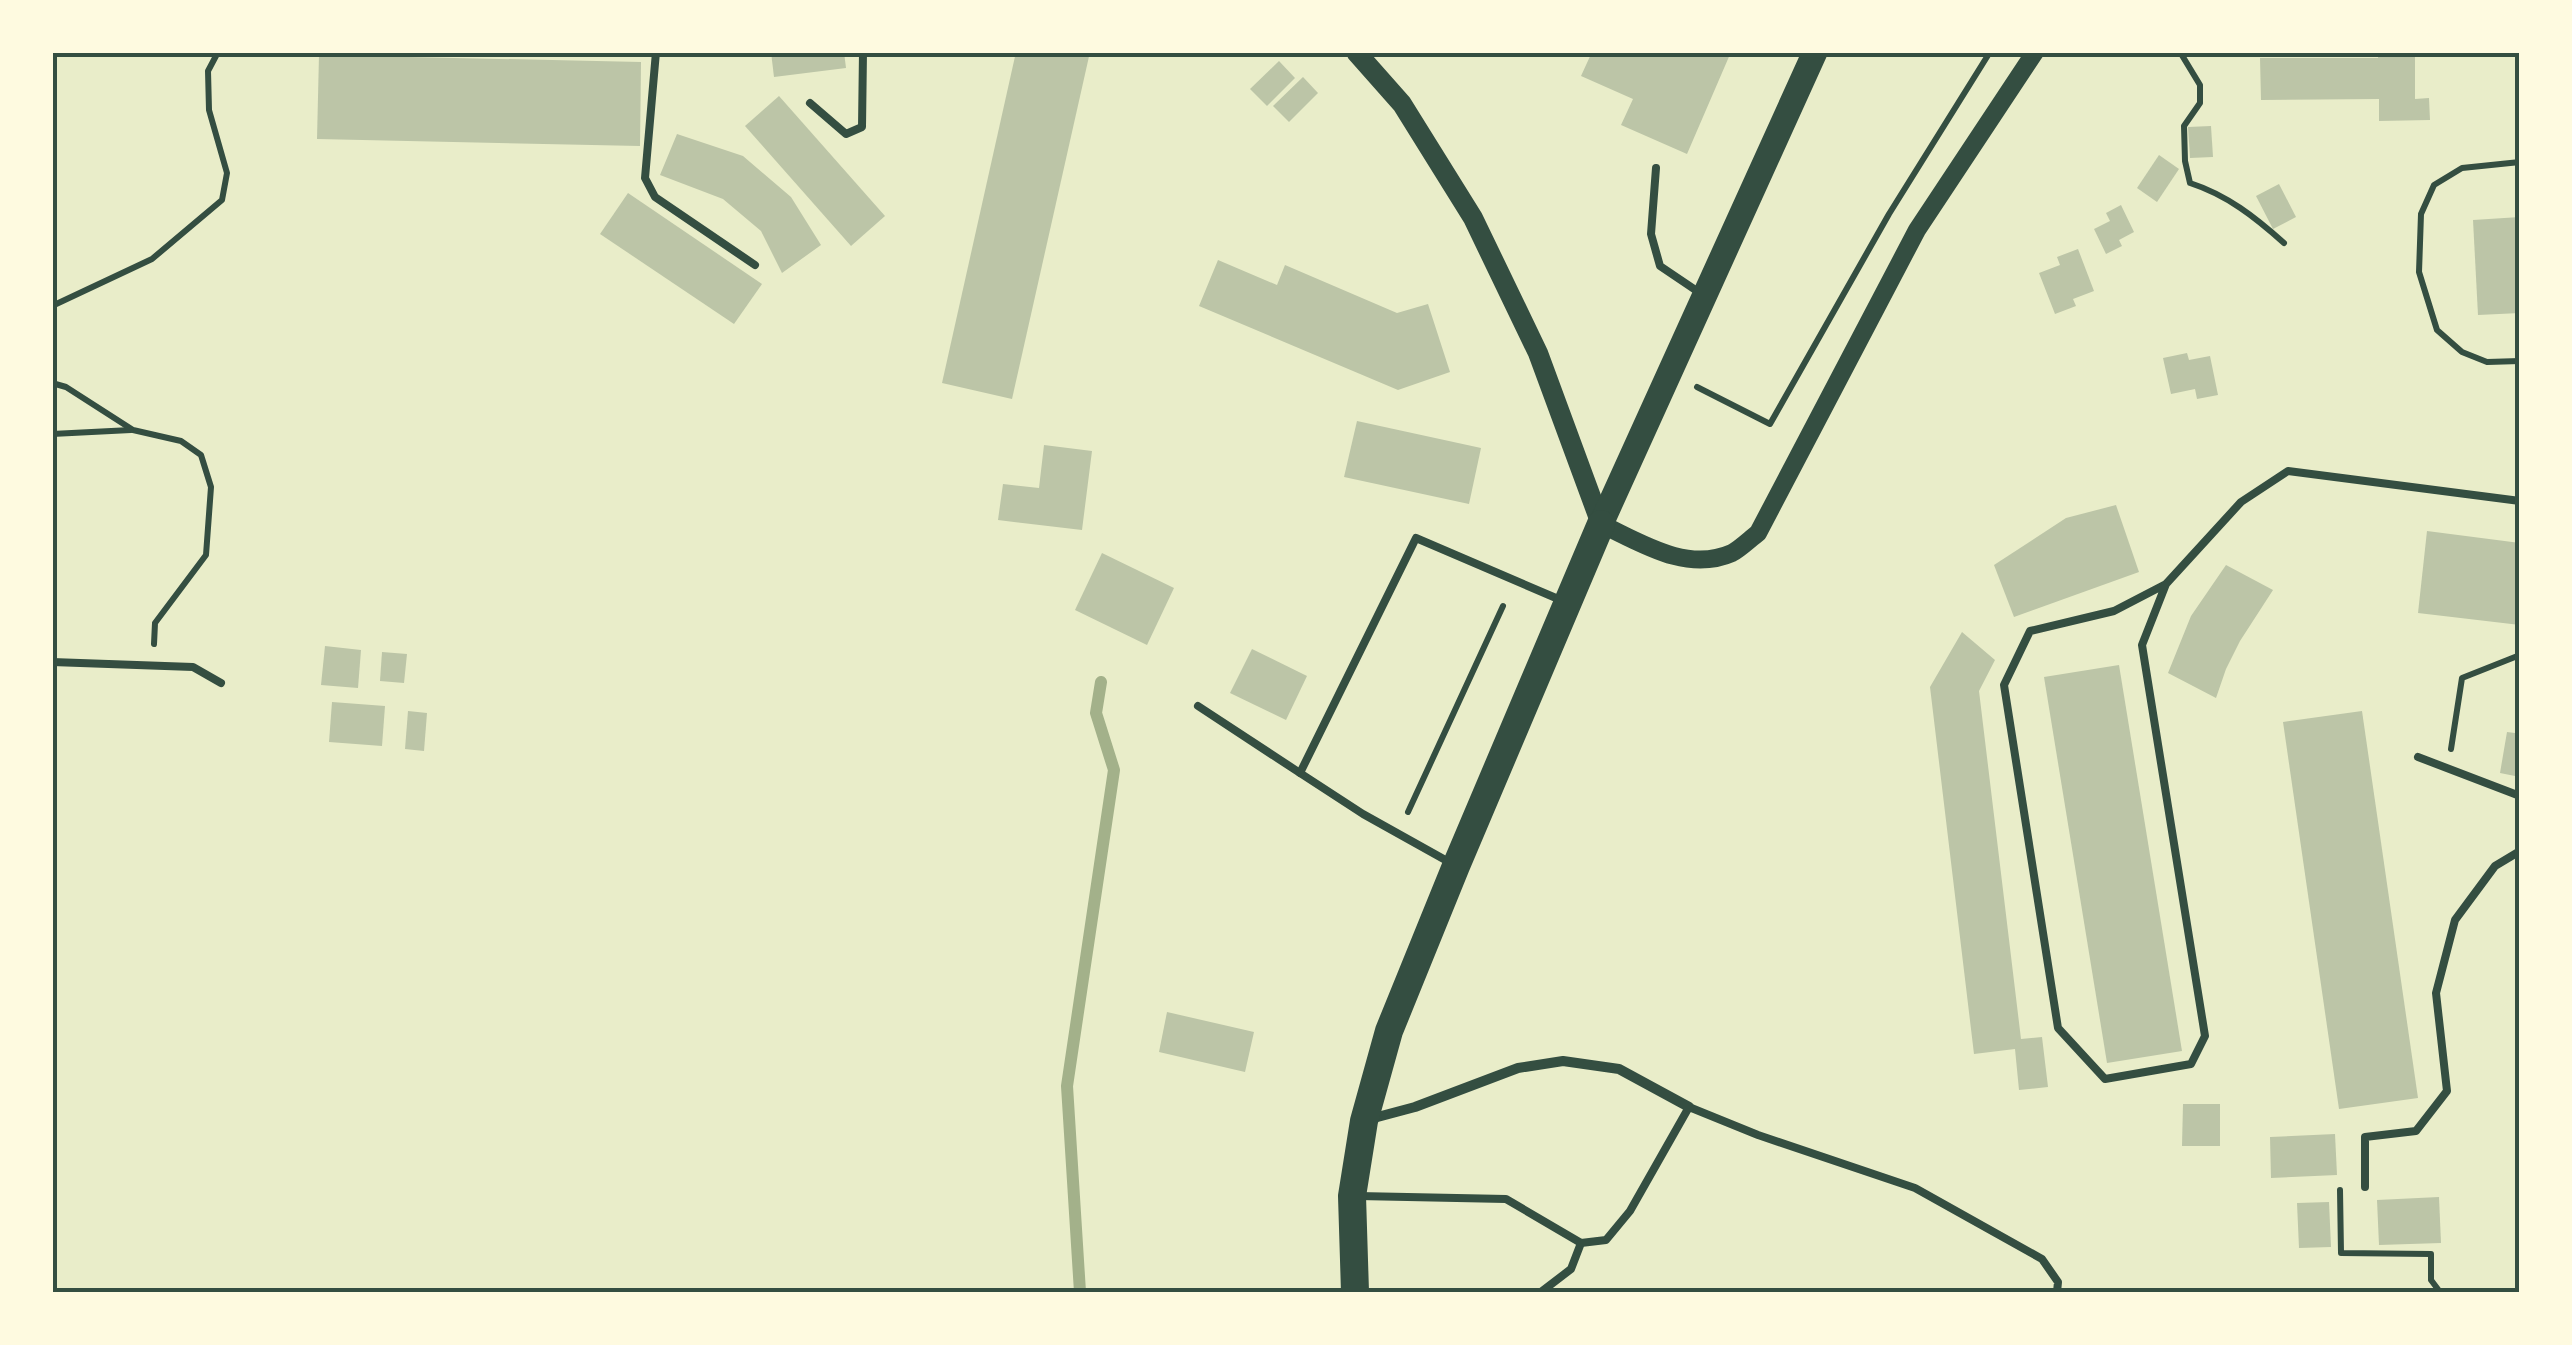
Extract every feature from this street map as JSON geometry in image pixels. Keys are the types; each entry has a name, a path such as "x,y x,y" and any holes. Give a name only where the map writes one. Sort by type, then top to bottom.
{"highway":[{"path":"1355,1292 1352,1196 1364,1121 1389,1031 1601,524"}],"main road":[{"path":"1356,52 1402,104 1473,218 1538,353 1601,524"},
{"path":"1601,524 1815,52"}],"street":[{"path":"1601,524 1660,553 1702,561 1733,552 1758,533 1918,230 2035,52"},
{"path":"1364,1121 1415,1107 1518,1068 1563,1061 1619,1069 1689,1107"}],"lane":[{"path":"656,52 645,178 655,197 755,265"},
{"path":"810,102 846,134 862,127 864,52"},
{"path":"1656,168 1651,234 1660,266 1704,295"},
{"path":"2166,584 2142,646 2205,1036 2190,1064 2105,1079 2058,1028 2004,685 2030,631 2114,611 2166,584 2241,502 2288,471 2520,501"},
{"path":"1300,774 1416,538 1568,603"},
{"path":"52,662 193,667 221,682"},
{"path":"1198,706 1364,814 1456,866"},
{"path":"2418,757 2520,796"},
{"path":"2365,1187 2365,1137 2416,1132 2447,1092 2436,993 2454,920 2495,866 2520,851"},
{"path":"1352,1196 1506,1199 1581,1244 1606,1240 1630,1211 1689,1107 1914,1188 2042,1259 2058,1282 2056,1292"},
{"path":"1541,1292 1571,1269 1581,1244"}],"path":[{"path":"52,306 152,259 222,200 227,174 209,110 208,71 217,54 224,52"},
{"path":"2180,52 2200,85 2200,103 2184,126 2190,183 2216,192 2284,243"},
{"path":"2520,162 2462,168 2434,184 2420,214 2419,272 2437,330 2462,352 2488,362 2520,360"},
{"path":"52,383 66,386 133,430"},
{"path":"1700,389 1770,424"},
{"path":"52,434 133,430 180,441 202,455 211,487 206,555 155,622 154,643 168,666"},
{"path":"1408,812 1502,606"},
{"path":"2447,769 2462,678 2520,654"},
{"path":"2365,1187 2340,1188 2342,1252 2432,1254 2430,1280 2440,1292"}],"building":[{"path":"771,52 844,52 846,68 774,77"},
{"path":"1016,52 1090,52 1012,399 942,383"},
{"path":"1592,52 1731,52 1687,154 1621,125 1633,99 1581,76"},
{"path":"2378,52 2415,52 2415,99 2429,98 2430,120 2379,121 2379,99 2261,100 2260,58 2378,58"},
{"path":"319,55 641,62 640,146 317,139"},
{"path":"1279,61 1295,78 1267,106 1250,89"},
{"path":"1303,77 1318,93 1289,122 1273,106"},
{"path":"779,96 885,216 851,246 745,126"},
{"path":"2211,126 2213,157 2190,158 2188,127"},
{"path":"677,134 743,156 791,197 821,245 782,273 761,231 723,199 660,175"},
{"path":"2159,155 2179,169 2157,202 2137,188"},
{"path":"2279,184 2296,217 2273,229 2256,196"},
{"path":"628,193 762,284 734,324 600,234"},
{"path":"2121,205 2134,232 2119,240 2122,246 2106,254 2094,229 2110,221 2106,213"},
{"path":"2520,217 2520,313 2478,315 2473,220"},
{"path":"2078,249 2094,291 2073,299 2076,306 2055,314 2039,273 2060,265 2057,257"},
{"path":"1218,260 1277,285 1285,265 1397,313 1428,304 1450,372 1398,390 1199,306"},
{"path":"2187,353 2189,360 2210,356 2218,395 2197,399 2195,389 2171,394 2163,358"},
{"path":"1357,421 1481,448 1469,504 1344,477"},
{"path":"1044,445 1092,451 1082,530 998,520 1003,484 1039,488"},
{"path":"2116,505 2139,572 2014,617 1994,565 2066,518"},
{"path":"2427,531 2520,543 2520,625 2418,613"},
{"path":"1102,553 1174,588 1147,645 1075,610"},
{"path":"2226,565 2273,590 2240,641 2216,698 2168,673 2191,616"},
{"path":"1962,632 1995,660 1979,691 2021,1039 2042,1037 2048,1087 2019,1090 2015,1049 1974,1054 1930,687"},
{"path":"325,646 361,650 358,688 321,685"},
{"path":"1252,649 1307,676 1286,720 1230,693"},
{"path":"382,652 407,654 404,683 380,681"},
{"path":"2119,665 2182,1051 2107,1063 2044,677"},
{"path":"332,702 385,706 382,746 329,742"},
{"path":"408,711 427,713 424,751 405,749"},
{"path":"2362,711 2418,1098 2339,1109 2283,722"},
{"path":"2518,722 2520,777 2500,773 2507,732 2515,733"},
{"path":"1167,1012 1254,1032 1245,1072 1159,1052"},
{"path":"2183,1104 2220,1104 2220,1146 2182,1146"},
{"path":"2335,1134 2337,1175 2271,1178 2270,1137"},
{"path":"2439,1197 2441,1243 2379,1245 2377,1200"},
{"path":"2329,1202 2331,1247 2299,1248 2297,1203"}],"waterway":[{"path":"1080,1292 1067,1086 1114,770 1096,713 1101,682"}]}
